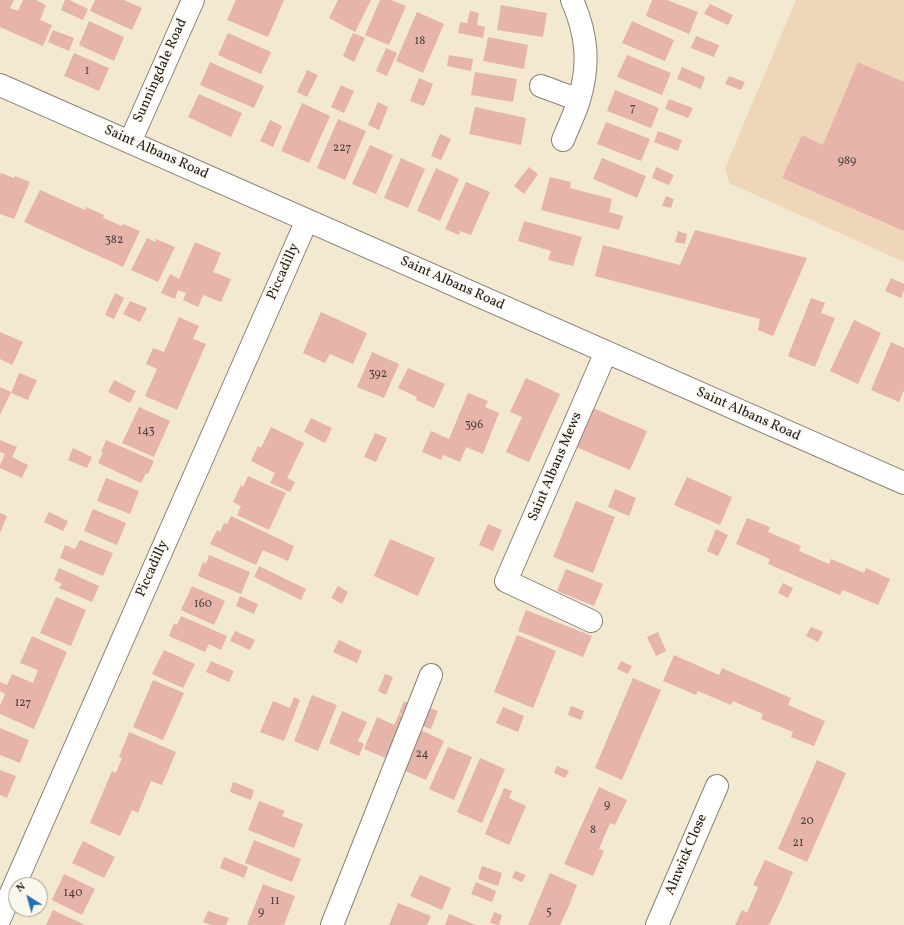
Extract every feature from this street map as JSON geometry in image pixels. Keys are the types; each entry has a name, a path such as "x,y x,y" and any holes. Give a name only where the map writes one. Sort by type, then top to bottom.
{"street":[{"name":"Sunningdale Road","path":"130,142 193,0"},
{"path":"562,140 579,100 586,72 586,52 583,30 572,0"},
{"name":"Saint Albans Road","path":"0,85 904,484"},
{"path":"541,86 579,100"},
{"name":"Piccadilly","path":"0,918 307,220"},
{"name":"Saint Albans Mews","path":"591,621 506,581 606,352"},
{"path":"332,925 431,675"},
{"name":"Alnwick Close","path":"657,925 717,786"}],"shaded area":[{"path":"796,0 904,0 904,262 729,183 725,168"}],"building":[{"path":"0,0 14,0 10,8 18,11 23,0 36,0 46,5 40,20 52,25 43,46 0,27"},
{"path":"65,0 69,0 88,9 83,20 61,10"},
{"path":"95,0 124,0 142,8 132,30 90,11"},
{"path":"236,0 284,0 268,37 227,20"},
{"path":"338,0 371,0 355,32 329,18"},
{"path":"380,0 391,0 406,6 389,45 365,35"},
{"path":"652,0 667,0 698,12 689,34 646,16"},
{"path":"710,4 733,15 728,25 704,14"},
{"path":"501,5 547,13 543,37 497,30"},
{"path":"470,11 479,13 477,25 485,27 483,38 458,33 460,22 467,23"},
{"path":"417,12 444,24 423,73 396,61"},
{"path":"89,21 124,37 114,61 79,45"},
{"path":"632,21 674,40 665,61 622,43"},
{"path":"53,30 74,38 69,51 48,42"},
{"path":"228,33 271,52 261,74 218,55"},
{"path":"353,33 365,38 354,62 343,56"},
{"path":"696,36 719,45 714,57 691,48"},
{"path":"488,37 528,45 524,69 483,61"},
{"path":"386,48 397,53 387,76 376,71"},
{"path":"74,53 109,68 99,91 64,76"},
{"path":"449,55 473,59 471,71 447,66"},
{"path":"627,55 671,73 662,95 617,77"},
{"path":"210,62 264,86 254,108 200,85"},
{"path":"858,62 904,82 904,231 782,178 802,135 823,145"},
{"path":"682,67 705,77 701,89 677,79"},
{"path":"307,70 318,75 307,97 297,92"},
{"path":"475,72 517,79 513,102 471,95"},
{"path":"729,76 745,82 741,90 725,84"},
{"path":"419,78 433,84 424,106 410,101"},
{"path":"341,85 354,91 344,113 331,107"},
{"path":"615,90 659,108 651,128 607,111"},
{"path":"199,94 242,113 231,137 188,117"},
{"path":"669,99 693,108 688,118 665,109"},
{"path":"378,102 388,107 379,130 368,125"},
{"path":"302,103 330,116 309,163 281,151"},
{"path":"475,107 526,118 521,145 469,134"},
{"path":"338,119 366,131 345,180 317,168"},
{"path":"270,120 282,126 273,147 260,141"},
{"path":"606,122 650,139 641,161 597,144"},
{"path":"658,131 682,140 678,151 654,142"},
{"path":"440,134 451,139 441,160 431,156"},
{"path":"370,145 393,155 376,194 352,184"},
{"path":"401,158 425,169 408,208 384,198"},
{"path":"602,158 646,176 637,198 593,179"},
{"path":"529,167 538,174 524,194 514,186"},
{"path":"656,167 674,175 669,185 652,178"},
{"path":"436,168 459,179 440,221 417,211"},
{"path":"1,173 14,178 15,176 30,182 14,219 0,214"},
{"path":"550,177 571,182 570,188 612,199 609,212 623,216 619,230 541,210"},
{"path":"466,182 490,192 471,235 460,231 459,235 445,229"},
{"path":"40,190 85,210 86,207 104,215 103,218 122,226 123,224 140,231 123,267 24,222"},
{"path":"666,196 674,199 671,208 662,206"},
{"path":"524,221 582,237 573,266 548,260 551,251 518,241"},
{"path":"695,230 807,258 773,336 758,330 760,319 595,276 603,245 680,265"},
{"path":"678,231 687,234 685,244 675,242"},
{"path":"147,238 155,242 156,239 175,247 158,282 131,270"},
{"path":"195,242 221,253 213,272 231,279 221,302 203,295 198,307 183,300 186,293 178,290 175,299 161,293 170,274 179,279"},
{"path":"891,278 904,284 904,290 901,298 885,291"},
{"path":"115,293 124,298 114,319 105,315"},
{"path":"811,298 825,303 821,313 835,318 815,367 788,356"},
{"path":"130,301 147,308 140,322 123,314"},
{"path":"321,312 367,333 353,364 330,354 325,363 303,353"},
{"path":"179,317 199,326 193,339 206,344 177,410 145,396 157,369 146,364 153,348 164,352"},
{"path":"854,320 881,333 858,384 830,371"},
{"path":"0,332 23,342 12,365 0,359"},
{"path":"891,342 904,348 904,390 899,402 871,390"},
{"path":"372,352 399,364 384,398 357,387"},
{"path":"408,368 445,384 434,408 416,400 417,397 398,388"},
{"path":"19,373 37,380 28,400 11,393"},
{"path":"526,378 560,394 529,462 506,452 522,417 510,412"},
{"path":"114,380 136,391 130,403 108,392"},
{"path":"0,387 11,392 0,415"},
{"path":"468,393 488,401 485,407 499,413 483,454 466,447 460,462 443,455 441,460 422,452 431,431 449,439"},
{"path":"139,407 170,421 154,457 122,443"},
{"path":"593,408 647,431 630,470 576,447"},
{"path":"311,418 332,428 325,443 304,432"},
{"path":"271,427 304,443 287,478 295,482 290,492 270,483 275,473 251,461 258,446 261,448"},
{"path":"375,433 387,438 376,462 364,457"},
{"path":"0,440 17,447 12,457 28,465 22,478 0,468 5,454 0,452"},
{"path":"106,440 154,461 148,474 146,473 141,483 98,463"},
{"path":"73,448 92,457 87,468 68,460"},
{"path":"248,476 286,493 269,530 237,515 241,506 233,502 241,485 243,487"},
{"path":"687,477 732,497 720,525 674,505"},
{"path":"106,478 139,491 130,514 97,501"},
{"path":"615,489 636,498 629,516 608,507"},
{"path":"576,501 615,517 593,573 553,557"},
{"path":"93,509 126,523 117,545 84,531"},
{"path":"49,512 68,521 63,531 44,522"},
{"path":"0,513 7,516 0,533"},
{"path":"231,516 294,546 288,561 263,550 256,565 210,544 217,530 220,532 224,523 227,524"},
{"path":"747,518 770,527 768,532 801,546 799,551 829,564 831,559 864,573 866,568 890,579 878,605 843,590 840,595 768,564 770,559 736,544"},
{"path":"488,524 502,530 493,551 479,545"},
{"path":"716,529 728,535 718,556 707,551"},
{"path":"390,539 435,558 418,596 374,576"},
{"path":"80,540 113,553 103,576 60,558 65,545 75,549"},
{"path":"209,555 250,572 241,594 198,576 203,562 206,564"},
{"path":"259,566 306,589 301,600 254,577"},
{"path":"59,568 99,586 92,602 59,588 62,584 54,580"},
{"path":"566,569 603,584 594,606 557,591"},
{"path":"783,583 793,588 788,598 778,593"},
{"path":"192,586 225,601 214,625 181,610"},
{"path":"338,586 348,592 342,604 331,598"},
{"path":"240,596 258,604 254,614 236,606"},
{"path":"56,597 86,610 71,646 40,633"},
{"path":"526,610 592,636 583,657 518,631"},
{"path":"181,616 227,636 221,650 209,644 205,652 169,636 174,623 177,625"},
{"path":"811,627 823,632 818,642 806,636"},
{"path":"235,631 255,640 250,650 230,641"},
{"path":"658,632 666,651 656,656 647,637"},
{"path":"517,635 556,651 533,708 494,692"},
{"path":"32,636 67,652 34,729 0,714 0,706 5,694 0,691 0,682 7,685 12,674 33,683 38,670 20,663"},
{"path":"339,640 362,651 357,663 333,652"},
{"path":"164,650 195,664 183,688 152,674"},
{"path":"674,655 719,675 722,668 791,698 788,705 825,721 814,746 791,737 793,732 761,719 763,714 733,701 731,705 698,691 696,695 663,681"},
{"path":"211,661 234,671 229,682 206,672"},
{"path":"621,661 632,666 628,674 617,669"},
{"path":"385,674 393,677 386,695 378,691"},
{"path":"633,678 661,690 622,780 595,768"},
{"path":"153,680 184,693 163,740 133,727"},
{"path":"312,695 337,705 318,751 294,741"},
{"path":"294,697 300,700 284,741 260,732 273,701 290,708"},
{"path":"404,701 413,705 407,717 399,713"},
{"path":"571,706 584,711 581,720 568,715"},
{"path":"427,707 438,711 431,729 420,725"},
{"path":"503,707 524,716 518,732 496,723"},
{"path":"342,711 367,722 358,741 364,744 359,756 329,743"},
{"path":"399,714 407,718 388,759 364,749 377,717 394,725"},
{"path":"0,728 29,740 20,763 0,755"},
{"path":"419,729 444,741 426,780 401,769"},
{"path":"129,732 176,752 162,785 151,781 138,813 132,810 120,836 90,823 112,771 116,773 122,758 119,757"},
{"path":"448,747 472,757 454,800 429,789"},
{"path":"480,758 505,769 482,823 457,812"},
{"path":"817,760 846,773 807,862 778,849"},
{"path":"557,766 569,771 565,778 554,773"},
{"path":"0,770 16,776 7,798 0,795"},
{"path":"233,782 254,790 251,800 230,792"},
{"path":"599,787 627,800 615,825 610,823 599,849 604,851 593,876 564,864"},
{"path":"504,788 512,791 509,798 526,806 509,845 485,834"},
{"path":"259,801 285,811 282,816 303,824 294,848 248,830"},
{"path":"254,840 301,859 292,882 245,863"},
{"path":"83,841 115,857 104,878 72,863"},
{"path":"224,857 248,867 244,878 220,868"},
{"path":"765,860 793,872 782,898 769,925 735,925 742,910 747,913 758,887 753,885"},
{"path":"482,866 502,873 498,886 478,879"},
{"path":"515,871 526,875 522,882 512,878"},
{"path":"550,873 577,885 568,908 560,925 528,925"},
{"path":"64,874 95,889 82,915 52,900"},
{"path":"420,875 451,888 442,910 410,896"},
{"path":"476,882 496,891 492,902 471,894"},
{"path":"263,884 295,896 284,925 247,925"},
{"path":"398,903 431,916 427,925 389,925"},
{"path":"53,910 85,925 46,925"},
{"path":"208,911 229,918 226,925 211,925 203,922"},
{"path":"494,912 502,915 499,925 490,923"},
{"path":"449,914 476,925 445,925"}]}
